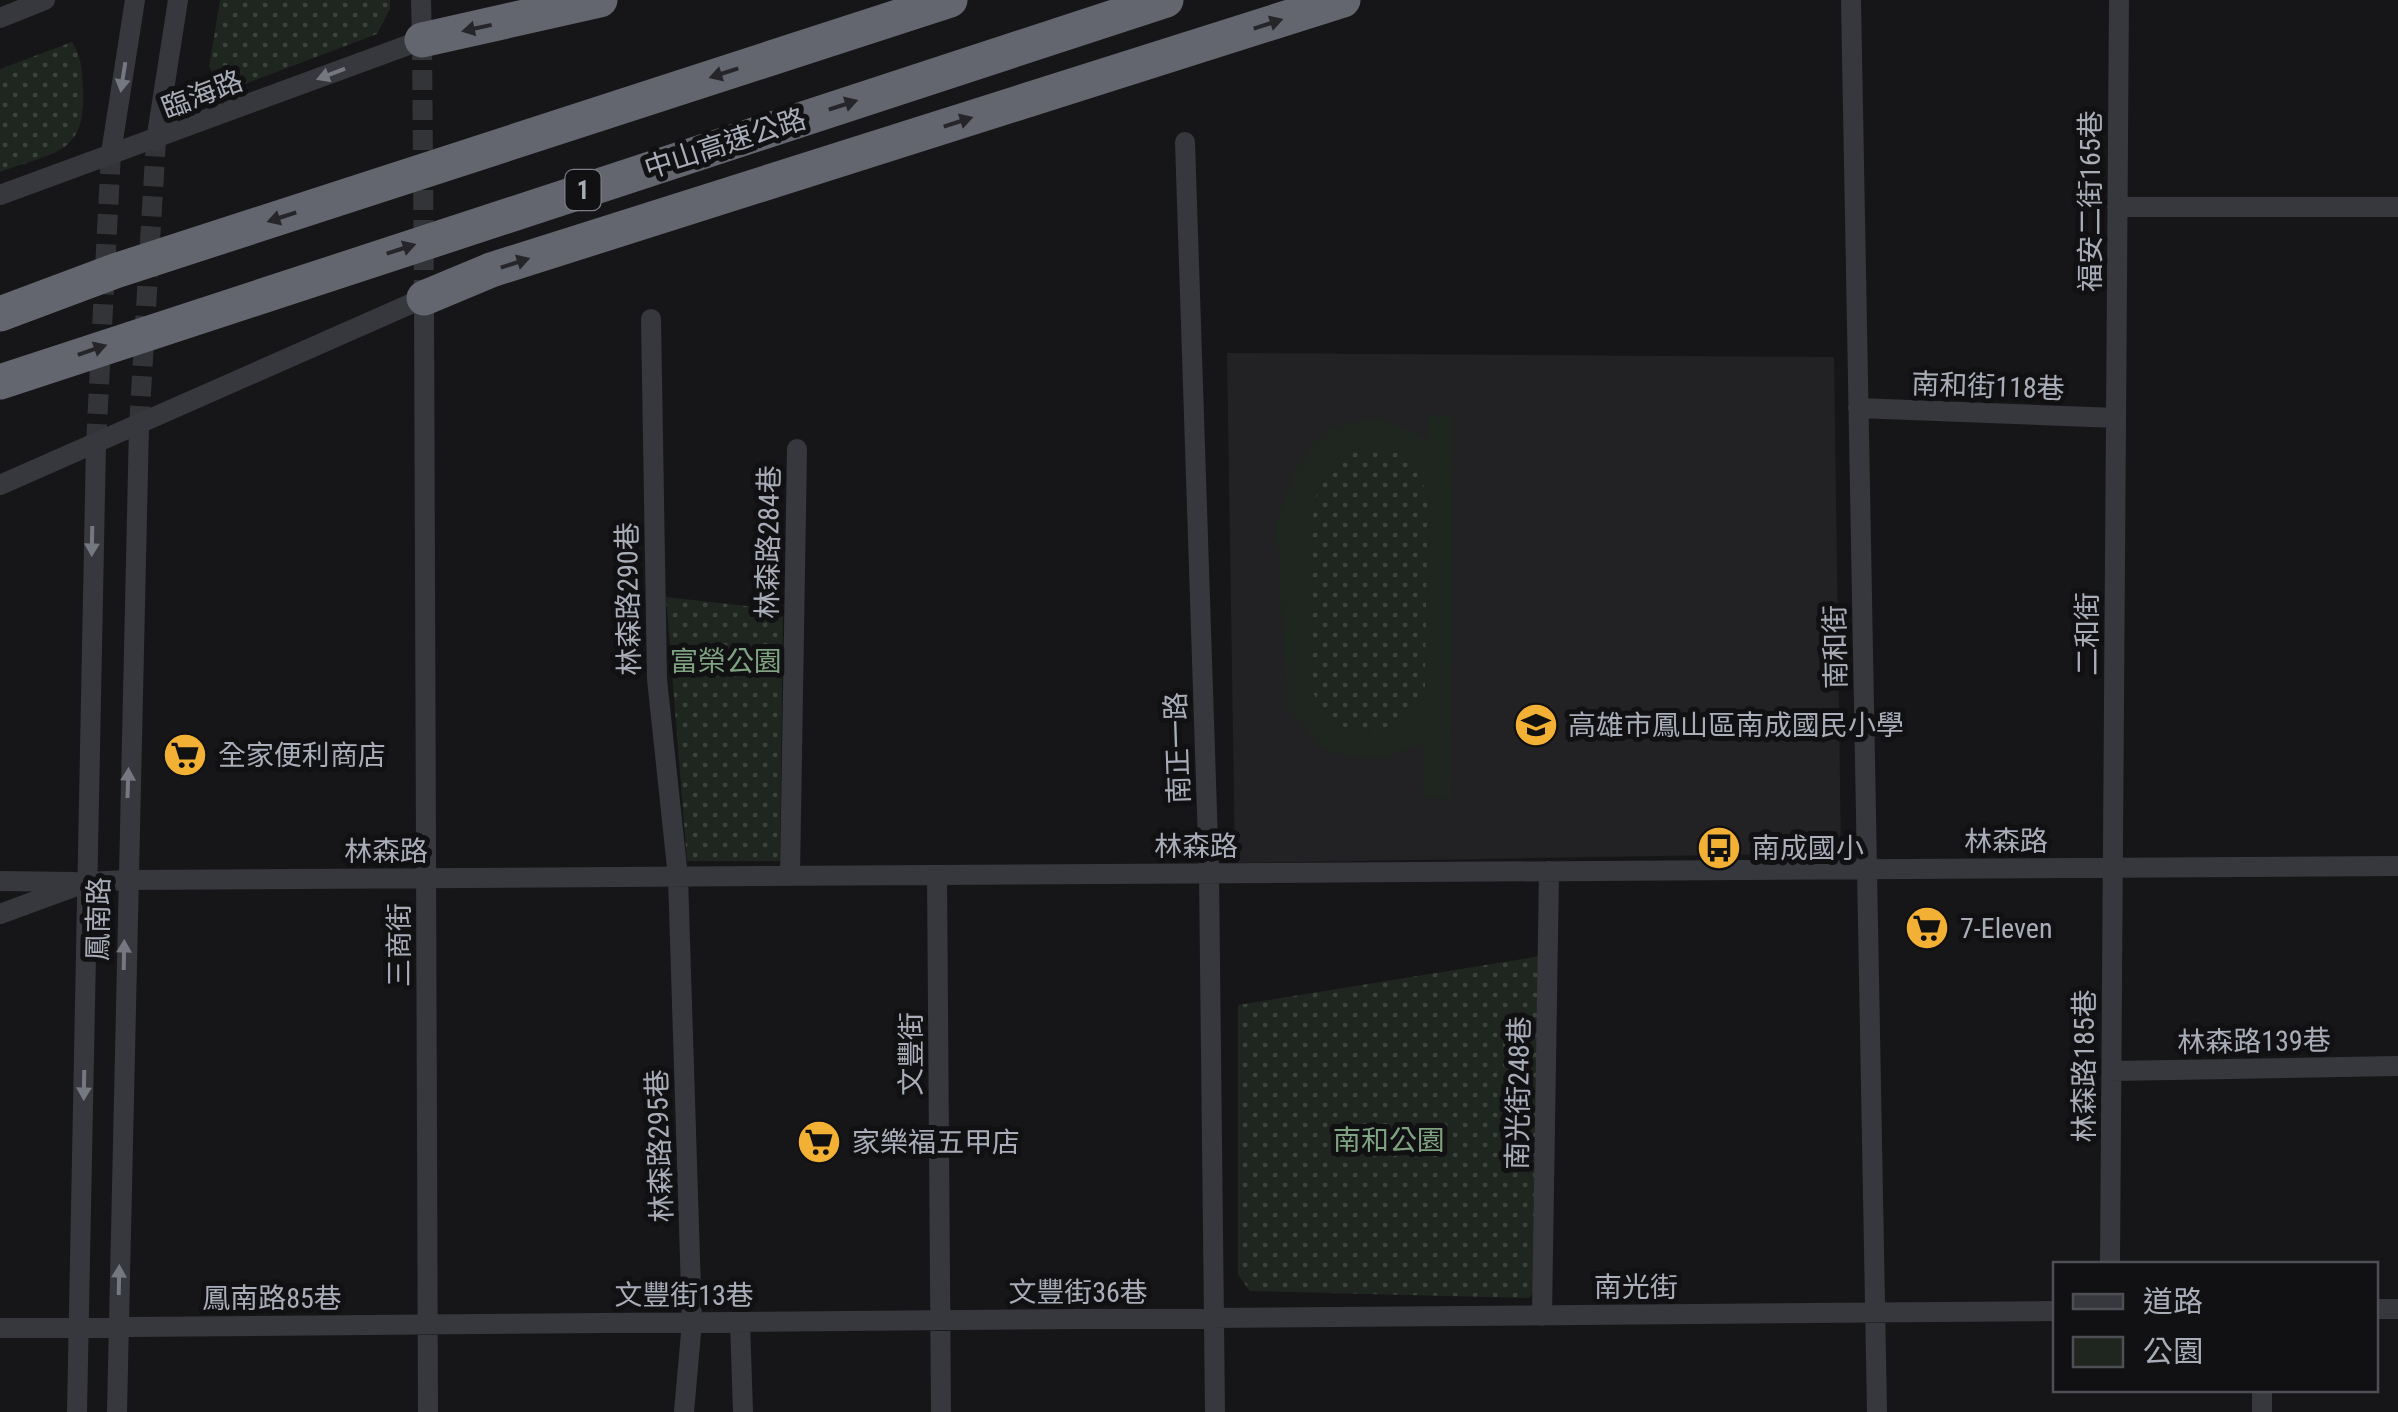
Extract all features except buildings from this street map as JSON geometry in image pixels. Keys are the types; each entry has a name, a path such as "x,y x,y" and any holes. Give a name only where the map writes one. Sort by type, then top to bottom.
{"highway":[{"path":"422,40 600,0"},
{"path":"0,314 115,270 950,0"},
{"name":"中山高速公路","path":"0,382 1166,0"},
{"path":"424,298 491,270 1343,0"}],"street":[{"path":"0,18 45,0"},
{"path":"111,153 135,0"},
{"path":"156,141 178,0"},
{"path":"421,0 422,40"},
{"name":"南和街","path":"1850,0 1877,1412"},
{"name":"福安二街165巷","path":"2116,410 2119,0"},
{"name":"臨海路","path":"0,195 111,153 156,141 422,40"},
{"name":"南正一路","path":"1185,142 1209,873 1217,1318 1215,1412"},
{"path":"2117,208 2398,207"},
{"path":"0,485 424,298"},
{"name":"三商街","path":"424,298 428,1412"},
{"name":"林森路290巷","path":"651,319 657,679 678,877"},
{"name":"南和街118巷","path":"1858,408 2116,410"},
{"name":"二和街","path":"2113,868 2116,410"},
{"name":"鳳南路","path":"116,1412 139,426"},
{"name":"鳳南路","path":"78,1412 96,444"},
{"name":"林森路284巷","path":"790,876 797,449"},
{"name":"林森路","path":"0,914 88,882 126,880 2398,866"},
{"name":"林森路185巷","path":"2110,1262 2113,868"},
{"name":"南光街248巷","path":"1542,1316 1549,872"},
{"name":"文豐街","path":"937,875 941,1412"},
{"name":"林森路295巷","path":"678,877 692,1322 684,1412"},
{"path":"0,881 88,882"},
{"name":"林森路139巷","path":"2112,1072 2398,1066"},
{"name":"南光街","path":"1217,1318 2053,1312"},
{"name":"文豐街36巷","path":"940,1320 1217,1318"},
{"name":"文豐街13巷","path":"427,1325 940,1320"},
{"path":"740,1322 742,1412"},
{"name":"鳳南路85巷","path":"0,1328 427,1325"}],"shaded area":[{"name":"高雄市鳳山區南成國民小學","path":"1227,353 1834,357 1841,853 1235,863"}],"green space":[{"path":"220,0 390,0 390,9 377,34 226,91 209,67"},
{"path":"72,42 80,59 83,88 83,110 73,139 51,154 0,172 0,69"},
{"path":"1428,414 1453,417 1451,799 1422,798 1423,742 1385,759 1351,758 1324,749 1288,710 1276,524 1294,473 1312,445 1331,427 1377,417 1419,434 1426,442","holes":["1381,448 1408,460 1428,497 1425,691 1411,716 1373,734 1344,727 1311,690 1310,547 1317,493 1324,474 1337,458 1349,452"]},
{"path":"1368,447 1391,450 1408,460 1428,497 1425,691 1411,716 1373,734 1344,727 1311,690 1310,547 1316,493 1323,474 1337,458"},
{"name":"富榮公園","path":"666,597 783,610 780,861 687,861"},
{"name":"南和公園","path":"1541,956 1538,1287 1529,1298 1250,1291 1238,1275 1238,1005"}],"tunnel":[{"path":"422,40 424,298"},
{"path":"139,426 156,141"},
{"path":"96,444 111,153"}],"place":[{"name":"高雄市鳳山區南成國民小學","path":"1536,725"},
{"name":"全家便利商店","path":"185,755"},
{"name":"南成國小","path":"1719,848"},
{"name":"7-Eleven","path":"1927,928"},
{"name":"家樂福五甲店","path":"819,1142"}]}
